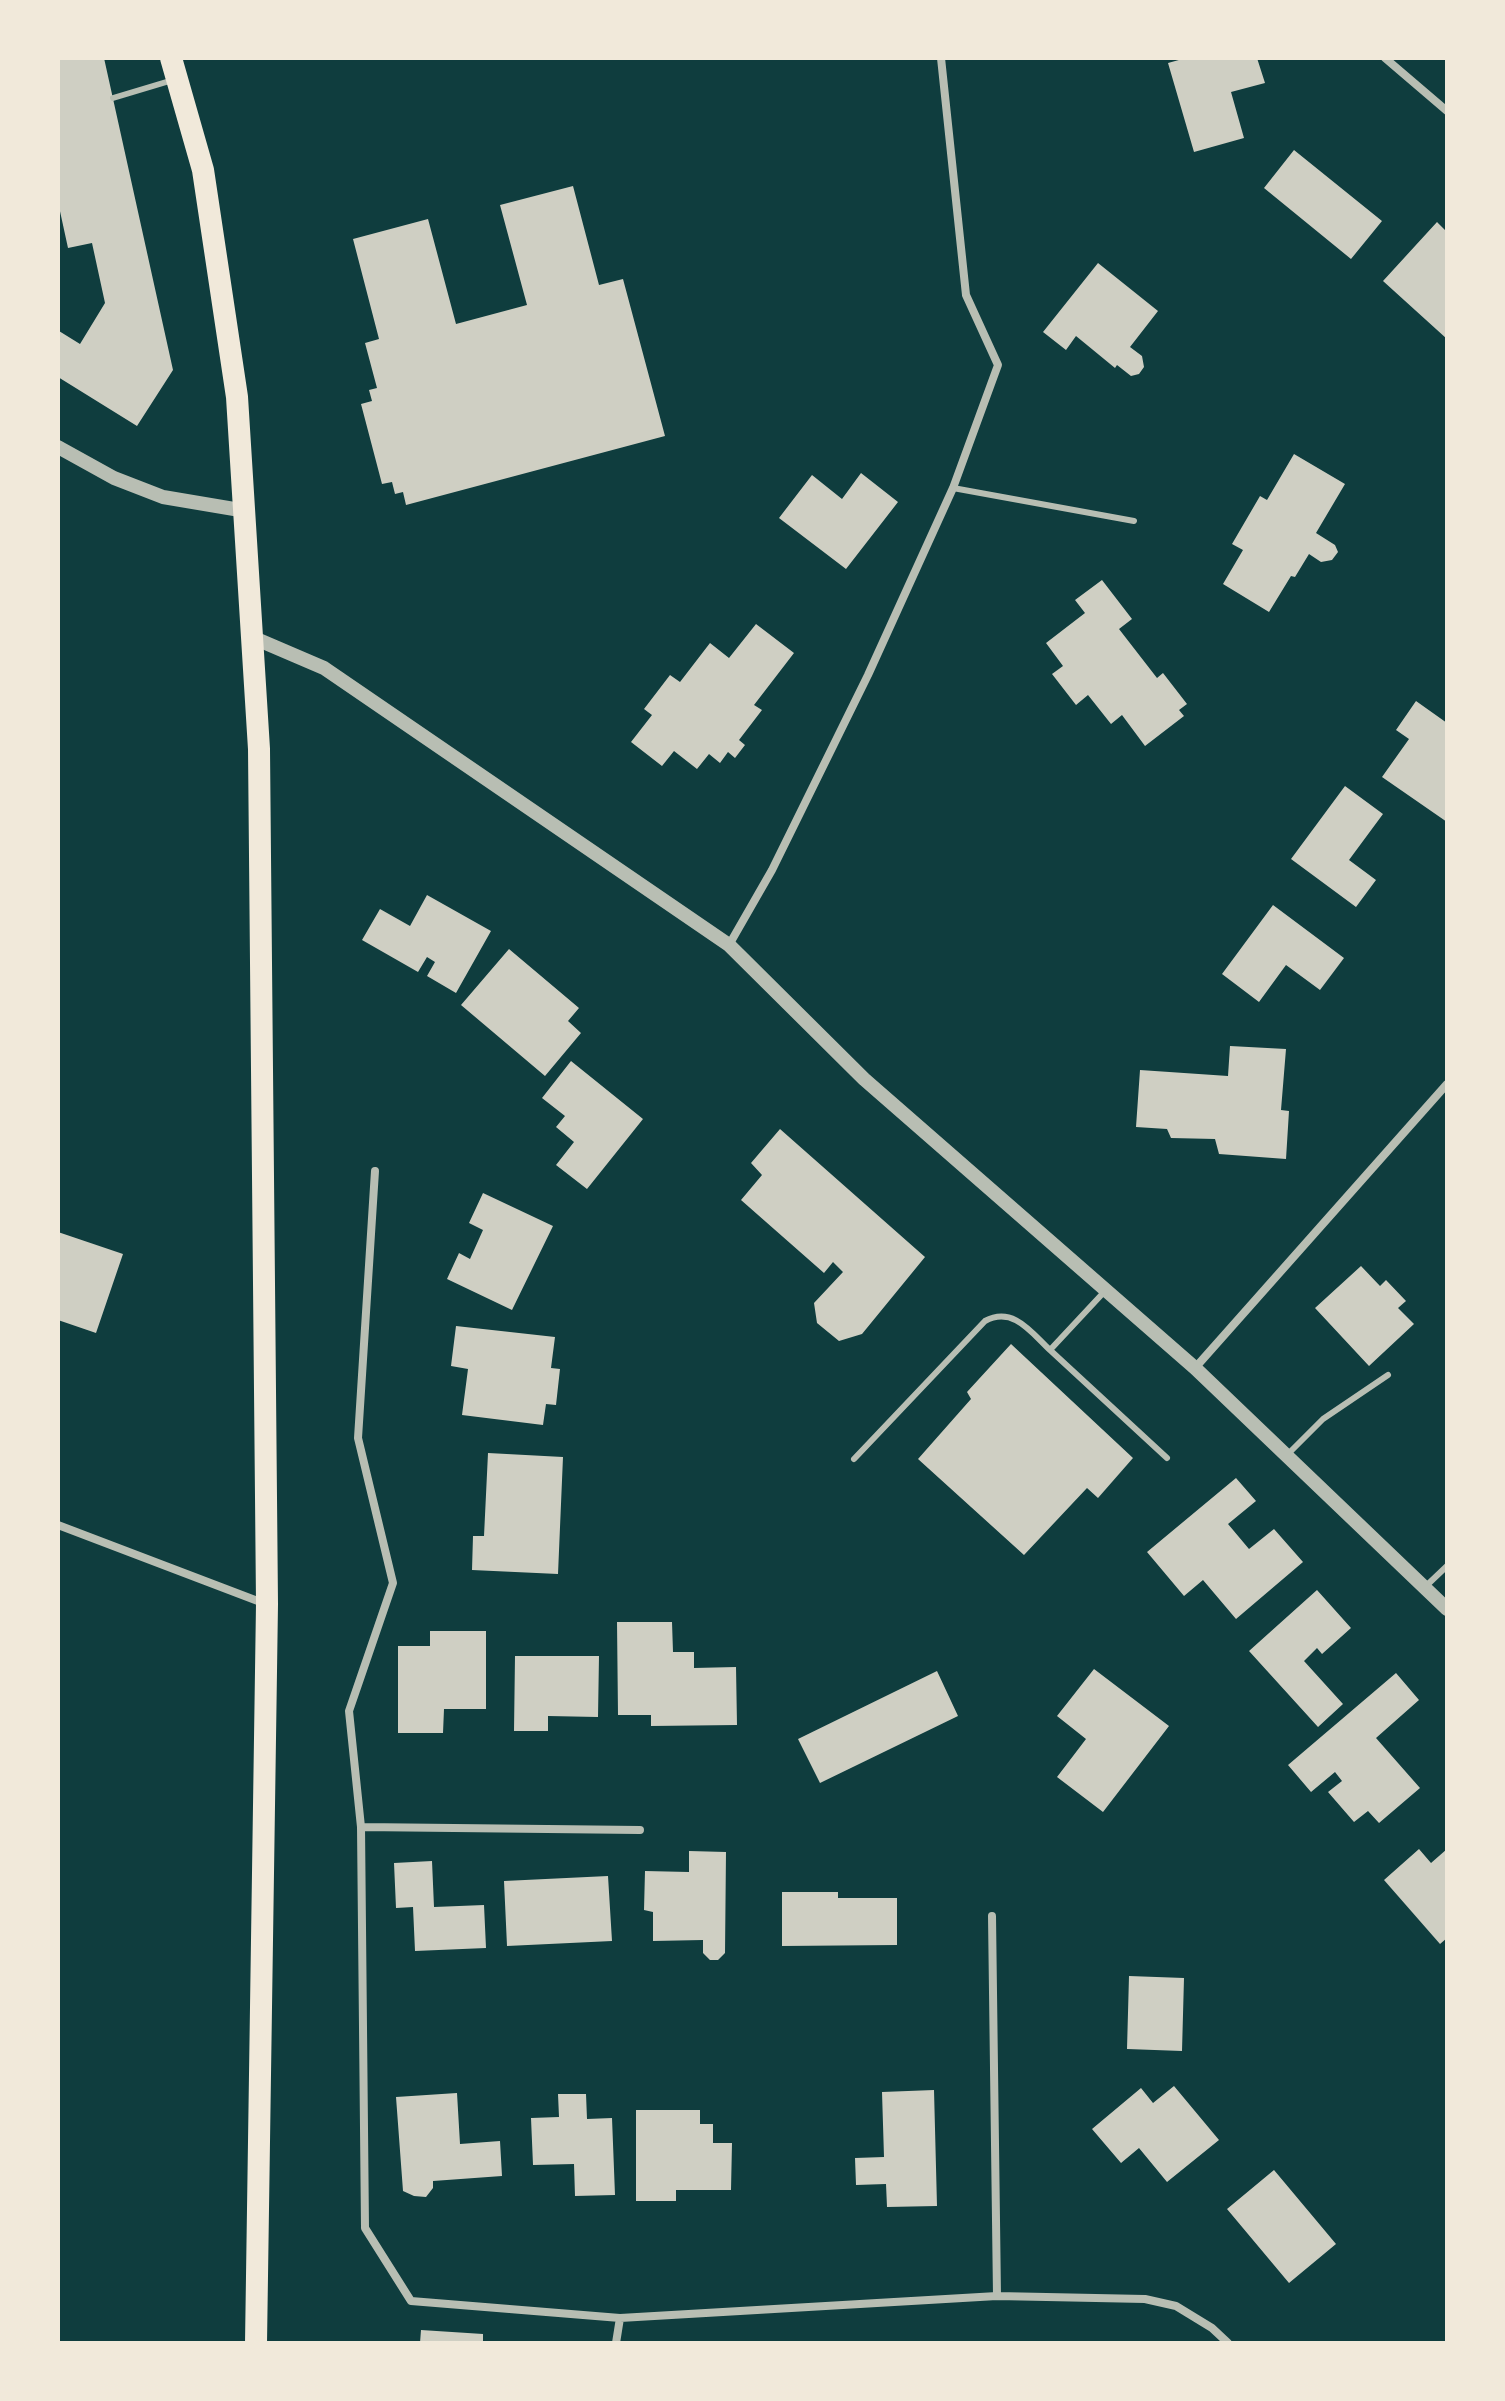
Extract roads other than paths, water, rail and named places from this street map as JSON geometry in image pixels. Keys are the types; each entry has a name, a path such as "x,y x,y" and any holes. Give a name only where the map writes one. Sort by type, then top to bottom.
{"highway":[{"path":"174,69 203,170 237,397 259,749 267,1604 256,2343"}],"street":[{"path":"729,945 772,870 868,675 953,488 998,365 966,295 941,58"},
{"path":"1385,58 1447,111"},
{"path":"58,447 114,478 163,497 246,511"},
{"path":"254,638 324,668 729,945 864,1079 1195,1368 1447,1609"},
{"path":"1195,1368 1447,1084"},
{"path":"375,1171 358,1438 393,1583 349,1711 361,1827 365,2228 411,2301 620,2318 997,2296 1145,2299 1176,2306 1212,2328 1228,2343"},
{"path":"58,1525 267,1604"},
{"path":"361,1827 640,1830"},
{"path":"992,1916 997,2296"},
{"path":"616,2343 620,2318"}],"lane":[{"path":"113,98 174,69"},
{"path":"953,488 1134,521"},
{"path":"1050,1350 1105,1291"},
{"path":"854,1459 985,1321 996,1315 1021,1323 1167,1458"},
{"path":"1287,1455 1323,1419 1388,1375"},
{"path":"1426,1586 1447,1566"}]}
